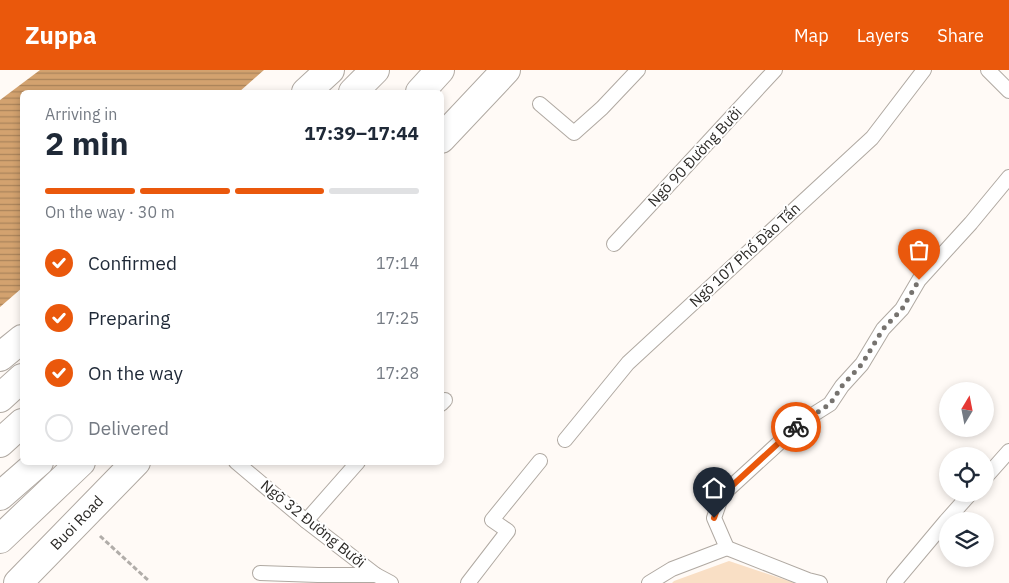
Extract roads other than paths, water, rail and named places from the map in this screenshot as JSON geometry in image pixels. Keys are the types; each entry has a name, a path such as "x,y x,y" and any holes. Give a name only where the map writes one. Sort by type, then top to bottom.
{"main road":[{"path":"308,90 330,70"},
{"path":"355,90 375,70"},
{"path":"422,90 440,70"},
{"path":"444,136 506,70"},
{"path":"0,358 20,341"},
{"path":"0,398 20,380"},
{"path":"0,442 20,425"},
{"path":"0,496 36,465"},
{"path":"0,538 78,465"},
{"name":"Buoi Road","path":"18,583 133,465"}],"lane":[{"path":"540,104 574,133 602,108 638,70"},
{"name":"Ngõ 90 Đường Bưởi","path":"614,244 775,70"},
{"name":"Ngõ 107 Phố Đào Tấn","path":"565,440 628,363 872,138 924,70"},
{"path":"988,70 1009,91"},
{"path":"727,548 714,518 722,495 803,422 830,404 842,386 862,364 883,329 902,309 919,280 971,223 1009,177"},
{"path":"994,468 1009,451"},
{"path":"468,583 508,531 492,520 540,461"},
{"name":"Ngõ 32 Đường Bưởi","path":"240,465 306,521 376,575 391,583"},
{"path":"306,521 355,465"},
{"path":"894,583 963,502"},
{"path":"649,583 672,569 727,548 820,583"},
{"path":"260,573 376,575"}]}
